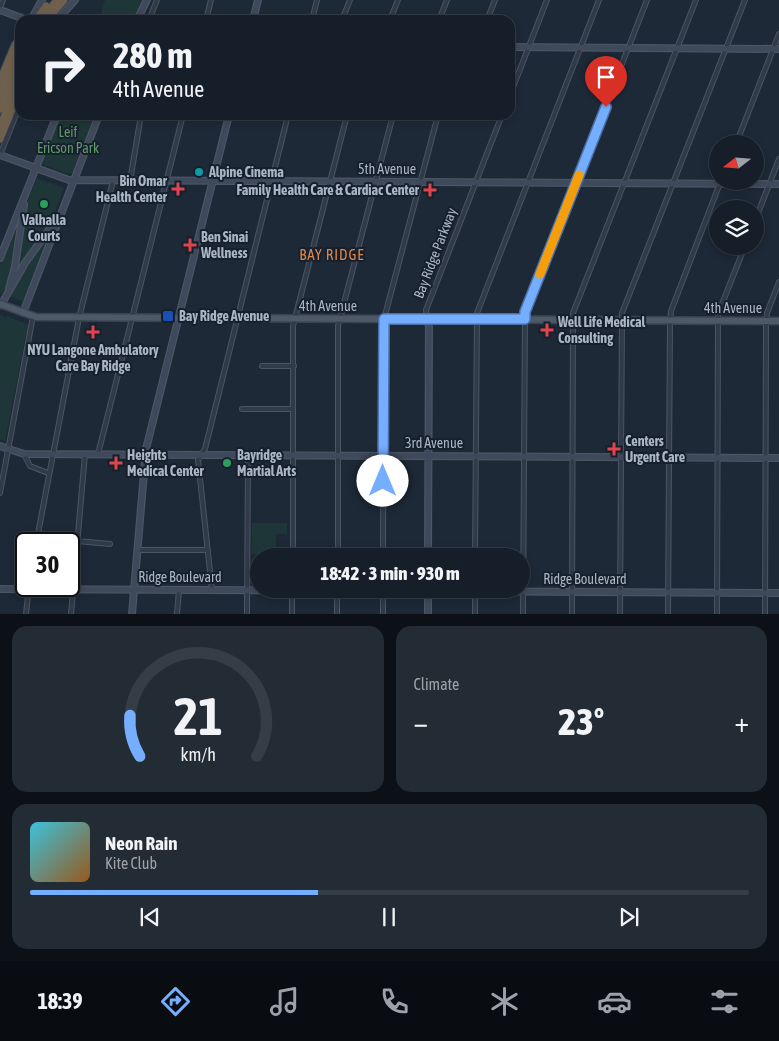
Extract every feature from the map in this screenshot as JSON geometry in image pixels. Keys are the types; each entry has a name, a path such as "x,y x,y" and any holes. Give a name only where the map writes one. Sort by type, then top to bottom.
{"highway":[{"path":"40,15 51,0"},
{"path":"46,15 57,0"},
{"path":"51,15 64,0"},
{"path":"0,81 15,49"},
{"path":"0,95 15,58"},
{"path":"2,109 15,74"},
{"path":"0,128 15,88"},
{"path":"0,139 15,102"}],"main road":[{"name":"4th Avenue","path":"2,303 33,316 79,318 779,321"}],"street":[{"path":"3,0 0,9 16,15"},
{"path":"32,15 42,0"},
{"path":"62,15 76,0"},
{"path":"139,15 146,0"},
{"path":"151,15 157,0"},
{"path":"207,15 211,0"},
{"path":"254,15 258,0"},
{"path":"313,15 317,0"},
{"path":"344,15 350,0"},
{"path":"392,15 398,0"},
{"path":"441,15 447,0"},
{"path":"489,15 495,0"},
{"path":"515,82 547,0"},
{"path":"475,548 476,320 527,182 599,0"},
{"path":"523,548 525,312 647,0"},
{"path":"572,614 574,313 696,0"},
{"path":"620,614 622,313 745,0"},
{"path":"740,135 776,49 779,34"},
{"path":"515,47 776,49"},
{"path":"0,121 2,109"},
{"path":"0,155 15,118"},
{"path":"0,258 55,120"},
{"path":"23,313 97,120"},
{"path":"130,181 141,120"},
{"path":"98,454 182,120"},
{"path":"132,614 146,454 228,120"},
{"path":"212,590 198,460 205,449 287,120"},
{"path":"293,548 295,319 346,120"},
{"path":"338,548 338,326 392,120"},
{"path":"383,548 384,319 437,120"},
{"name":"Bay Ridge Parkway","path":"428,548 428,319 426,310 500,120"},
{"name":"5th Avenue","path":"0,155 61,179 73,180 709,182"},
{"path":"763,200 779,159"},
{"path":"38,532 79,318 113,181"},
{"name":"5th Avenue","path":"764,184 779,184"},
{"path":"668,614 671,311 718,190"},
{"path":"2,303 15,266 25,199"},
{"path":"2,303 25,263 60,214"},
{"path":"716,614 718,314 741,255"},
{"path":"765,614 766,321 767,313 779,282"},
{"path":"0,492 33,316"},
{"path":"262,366 294,366"},
{"path":"242,409 293,409"},
{"name":"3rd Avenue","path":"0,446 24,454 779,458"},
{"path":"24,454 30,466 48,473"},
{"path":"79,532 85,454"},
{"path":"247,614 248,455"},
{"path":"80,541 110,544"},
{"path":"138,550 207,550"},
{"name":"Ridge Boulevard","path":"0,589 15,588"},
{"name":"Ridge Boulevard","path":"80,589 247,590"},
{"path":"177,614 179,590"},
{"name":"Ridge Boulevard","path":"530,592 779,593"},
{"path":"26,614 28,597"},
{"path":"71,614 72,597"},
{"path":"292,598 292,614"},
{"path":"337,598 337,614"},
{"path":"383,598 383,614"},
{"path":"428,598 428,614"},
{"path":"475,598 475,614"},
{"path":"523,598 523,614"}],"green space":[{"path":"105,0 144,0 137,15 100,15"},
{"name":"Leif Ericson Park","path":"59,120 93,120 72,173 65,173 42,164"},
{"name":"Leif Ericson Park","path":"37,178 64,188 53,217 49,238 24,302 0,293 0,266"},
{"path":"2,314 5,318 7,316 28,325 5,441 0,439 0,316"},
{"path":"252,523 287,523 287,534 276,534 276,548 252,548"}],"slow traffic":[{"path":"540,274 579,175"}],"place":[{"name":"Alpine Cinema","path":"199,172"},
{"name":"Bin Omar Health Center","path":"178,189"},
{"name":"Family Health Care & Cardiac Center","path":"430,190"},
{"name":"Valhalla Courts","path":"44,204"},
{"name":"Ben Sinai Wellness","path":"190,245"},
{"name":"Bay Ridge Avenue","path":"168,316"},
{"name":"Well Life Medical Consulting","path":"547,330"},
{"name":"NYU Langone Ambulatory Care Bay Ridge","path":"93,332"},
{"name":"Centers Urgent Care","path":"614,449"},
{"name":"Heights Medical Center","path":"116,463"},
{"name":"Bayridge Martial Arts","path":"227,463"}],"district":[{"name":"BAY RIDGE","path":"332,255"}],"route":[{"path":"383,481 384,319 525,319 525,312 606,107"}]}
